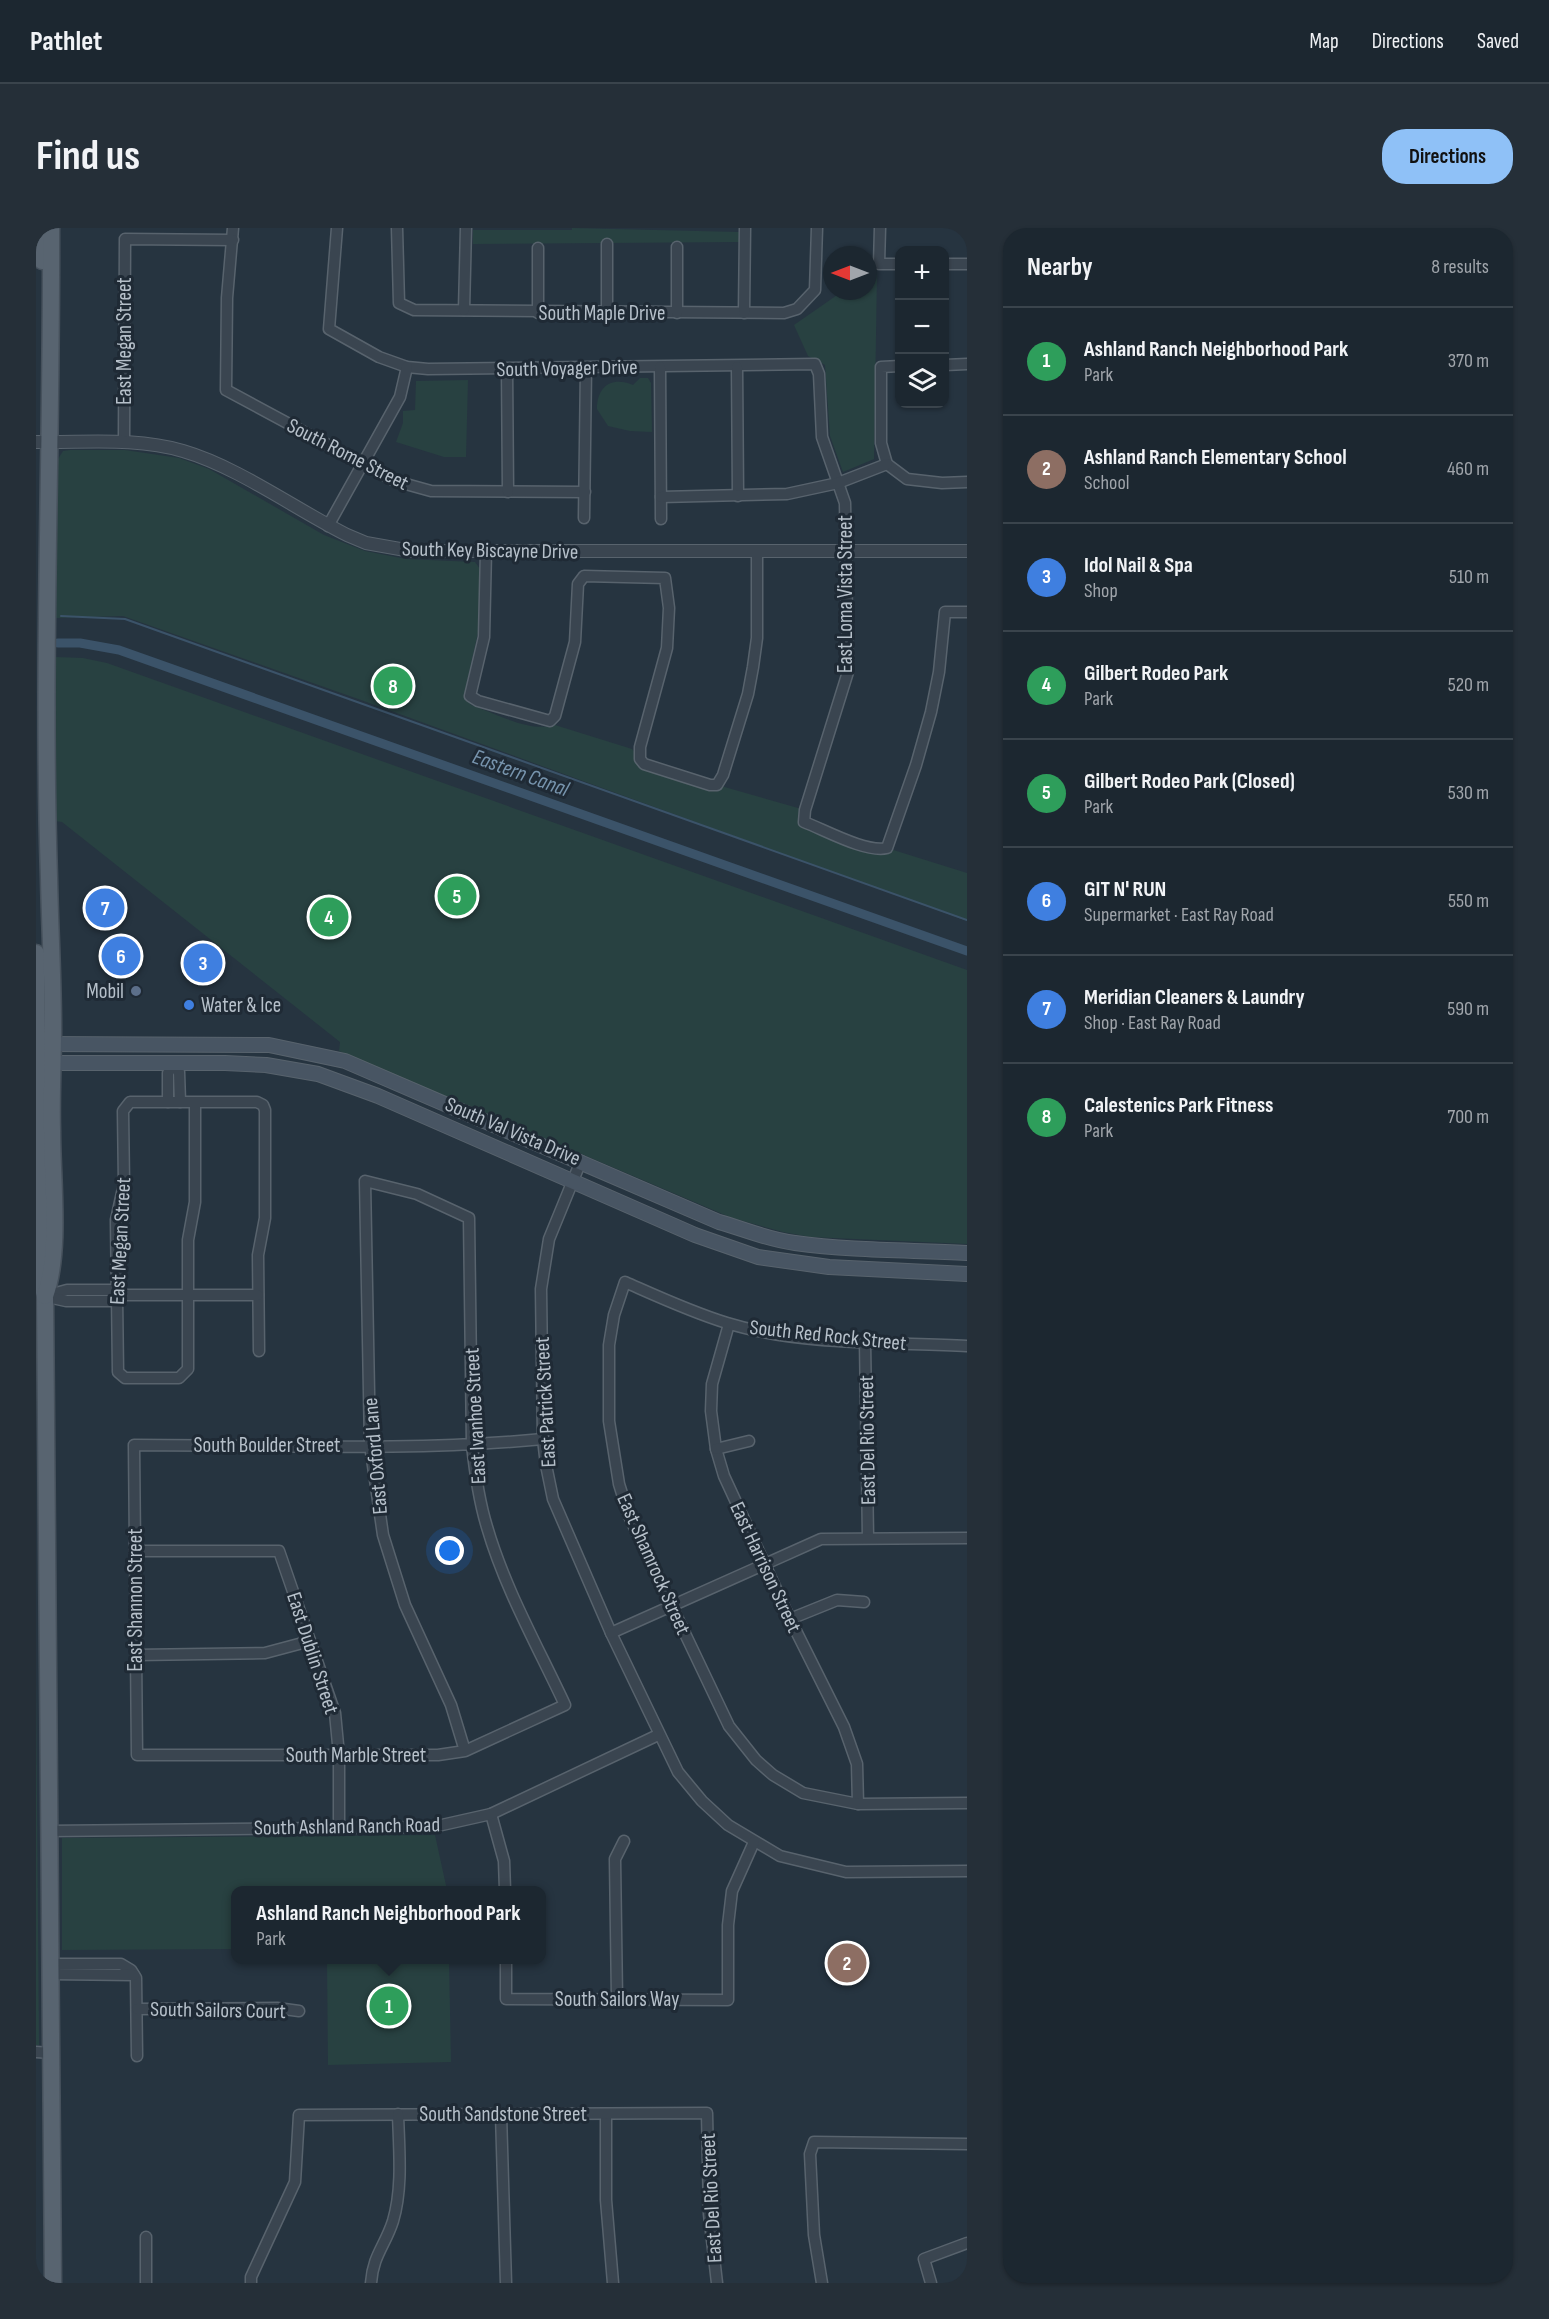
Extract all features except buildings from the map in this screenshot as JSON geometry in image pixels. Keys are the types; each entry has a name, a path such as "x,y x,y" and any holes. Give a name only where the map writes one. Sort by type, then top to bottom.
{"main road":[{"path":"51,228 51,293 44,442 48,852 42,1044 40,1276 45,1296 41,1524 50,1969 44,2052 53,2283"},
{"path":"36,231 41,245 42,279 51,293"},
{"path":"36,808 38,841 48,852"},
{"path":"36,953 42,1044"},
{"name":"South Val Vista Drive","path":"42,1044 268,1045 295,1048 345,1061 719,1222 793,1243 967,1253"},
{"path":"175,1044 175,1063"},
{"name":"South Val Vista Drive","path":"42,1063 236,1064 292,1069 338,1080 573,1179 695,1235 758,1257 829,1267 967,1274"},
{"path":"384,1099 391,1080"}],"street":[{"path":"233,228 233,240"},
{"name":"South Voyager Drive","path":"336,228 329,329 379,357 407,367 507,369 815,364"},
{"name":"South Maple Drive","path":"397,228 399,303 414,310 538,313 792,312 805,304 815,291 817,228"},
{"path":"464,310 466,228"},
{"path":"744,313 745,228"},
{"path":"880,228 879,264 895,264"},
{"name":"East Megan Street","path":"124,442 125,239 233,240"},
{"name":"South Rome Street","path":"233,240 227,298 226,390 395,481 415,488 431,491 585,492"},
{"path":"606,313 607,244"},
{"path":"677,247 677,313"},
{"path":"538,248 538,313"},
{"path":"949,264 967,264"},
{"name":"East Loma Vista Street","path":"815,364 819,374 822,437 845,503 848,672 805,810 804,822 878,850 886,848 891,840 931,712 939,672 945,612 967,612"},
{"path":"949,365 967,364"},
{"path":"895,366 881,367 881,444 888,464 907,479 942,483 967,482"},
{"path":"328,526 400,397 407,367"},
{"path":"660,367 661,519"},
{"path":"737,367 738,496"},
{"path":"584,518 586,368"},
{"path":"507,369 508,492"},
{"name":"South Key Biscayne Drive","path":"44,442 124,442 163,446 215,463 328,526 366,543 384,547 411,550 486,551 967,551"},
{"path":"661,498 787,494 838,483 888,464"},
{"path":"486,551 484,638 470,696 550,721 555,716 575,642 578,584 584,576 665,578 669,608 667,648 640,747 640,759 644,764 717,785 723,775 748,694 753,667 757,638 757,552"},
{"path":"175,1063 179,1072 174,1102 257,1102 263,1104 265,1110 265,1218 258,1255 259,1351"},
{"name":"East Megan Street","path":"174,1102 130,1102 124,1106 123,1184 116,1221 117,1368 121,1375 125,1378 178,1378 186,1373 188,1295"},
{"path":"188,1295 188,1240 195,1202 195,1102"},
{"name":"East Patrick Street","path":"581,1161 549,1239 541,1289 543,1438 553,1499 610,1633 658,1735"},
{"name":"East Ivanhoe Street","path":"364,1181 417,1194 469,1218 472,1446 476,1481 486,1527 503,1574 565,1705"},
{"name":"East Oxford Lane","path":"364,1181 369,1445 383,1535 405,1605 451,1705 465,1751"},
{"name":"South Red Rock Street","path":"625,1282 680,1307 729,1324 794,1336 967,1346"},
{"name":"East Shamrock Street","path":"625,1282 614,1315 609,1345 609,1421 612,1449 629,1516 729,1726 756,1760 773,1775 803,1793 858,1804"},
{"path":"45,1296 67,1290 117,1295 258,1295"},
{"name":"East Harrison Street","path":"729,1324 712,1384 711,1411 716,1449 724,1476 843,1727 856,1764 858,1804"},
{"name":"East Del Rio Street","path":"865,1341 868,1538"},
{"name":"South Boulder Street","path":"134,1445 472,1446 543,1438"},
{"path":"716,1449 749,1441"},
{"name":"East Shannon Street","path":"134,1445 137,1755"},
{"path":"610,1633 821,1539 967,1538"},
{"name":"East Dublin Street","path":"135,1551 279,1551 335,1713 339,1755 339,1828"},
{"path":"790,1619 837,1600 864,1602"},
{"path":"136,1655 265,1653 310,1641"},
{"name":"South Marble Street","path":"137,1755 438,1755 465,1751 565,1705"},
{"path":"658,1735 678,1772 702,1801 728,1825 780,1856 846,1872 967,1871"},
{"name":"South Ashland Ranch Road","path":"49,1831 433,1827 491,1814 658,1735"},
{"path":"858,1804 967,1803"},
{"path":"491,1814 504,1860 505,1886"},
{"path":"617,1999 615,1859 624,1841"},
{"name":"South Sailors Way","path":"506,1964 506,1999 728,2000 728,1925 732,1891 754,1842"},
{"path":"50,1969 97,1969 134,1975 137,2056"},
{"name":"South Sailors Court","path":"136,2009 277,2008 299,2011"},
{"name":"East Del Rio Street","path":"707,2113 709,2214 717,2283"},
{"name":"South Sandstone Street","path":"251,2283 251,2277 295,2182 299,2115 707,2113"},
{"path":"371,2283 373,2264 392,2222 399,2190 398,2114"},
{"path":"501,2114 507,2283"},
{"path":"606,2114 606,2222 613,2283"},
{"path":"822,2283 813,2235 810,2154 814,2142 967,2144"},
{"path":"146,2283 147,2237"},
{"path":"931,2283 924,2259 967,2243"}],"green space":[{"path":"572,228 739,232 739,242 473,244 473,230 572,230"},
{"path":"830,300 877,300 874,459 843,472 830,436 825,365 808,356 794,325"},
{"path":"640,378 648,378 651,383 652,432 630,431 608,426 597,409 603,389 607,385 619,382 633,385"},
{"path":"468,380 466,457 444,457 396,442 403,423 403,411 415,410 416,381"},
{"path":"125,450 179,458 209,469 324,535 365,551 406,559 475,562 480,569 479,628 465,691 471,705 524,724 545,727 555,725 632,749 644,764 805,810 804,822 861,845 887,848 967,873 967,921 361,700 123,616 56,618 58,459 63,451"},
{"path":"56,657 83,658 107,663 967,970 967,1244 810,1237 732,1218 339,1051 340,1042 62,822 55,821"},
{"path":"36,1675 39,2045 36,2045"},
{"path":"435,1835 446,1886 231,1886 231,1949 62,1950 62,1838"},
{"path":"327,1964 449,1964 451,2062 328,2065"}],"waterway":[{"path":"61,616 125,619 967,920"},
{"name":"Eastern Canal","path":"58,643 80,643 119,650 967,951"}],"place":[{"name":"Calestenics Park Fitness","path":"393,686"},
{"name":"Gilbert Rodeo Park (Closed)","path":"457,896"},
{"name":"Meridian Cleaners & Laundry","path":"105,908"},
{"name":"Gilbert Rodeo Park","path":"329,917"},
{"name":"GIT N' RUN","path":"121,956"},
{"name":"Idol Nail & Spa","path":"203,963"},
{"name":"Mobil","path":"136,991"},
{"name":"Water & Ice","path":"189,1005"},
{"name":"Ashland Ranch Elementary School","path":"847,1963"},
{"name":"Ashland Ranch Neighborhood Park","path":"389,2006"}]}
